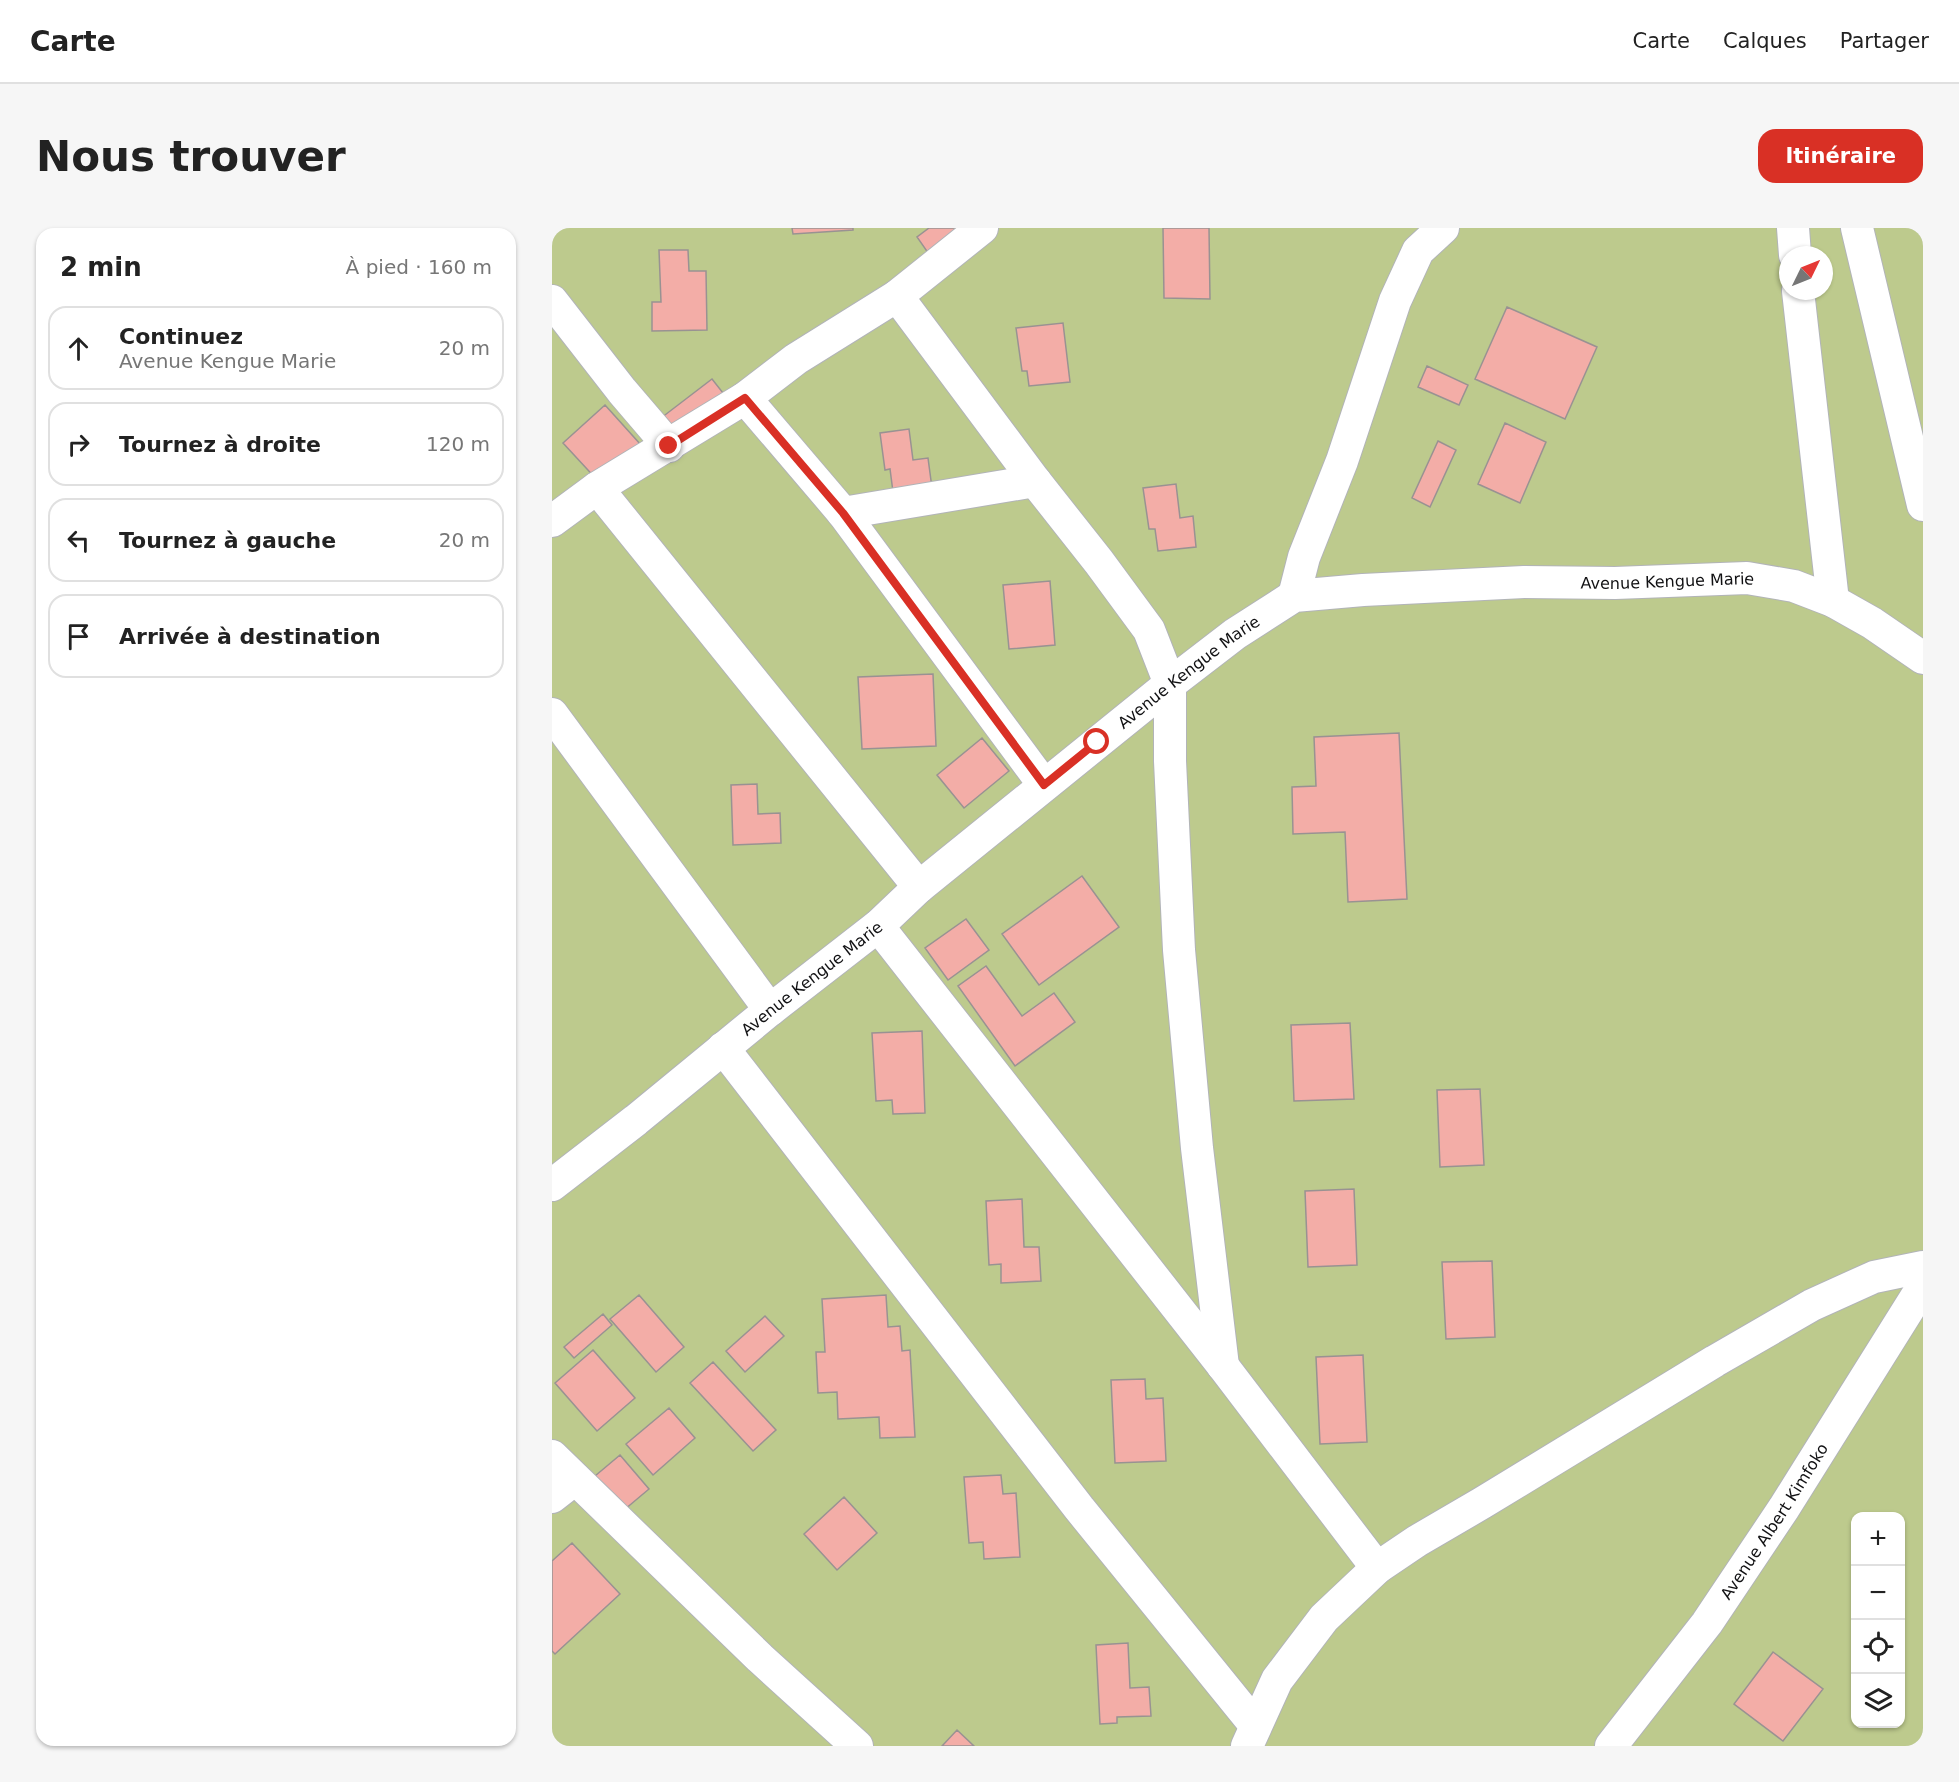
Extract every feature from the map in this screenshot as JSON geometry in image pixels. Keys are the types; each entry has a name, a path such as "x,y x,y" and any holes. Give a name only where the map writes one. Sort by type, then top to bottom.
{"street":[{"path":"552,521 597,488 745,398 796,358 897,296 982,228"},
{"path":"1294,596 1304,557 1342,461 1395,301 1418,251 1443,228"},
{"path":"1793,228 1794,246"},
{"path":"1857,228 1923,505"},
{"path":"897,296 1035,481 1100,562 1149,630 1170,684 1170,762 1179,950 1200,1181 1223,1366"},
{"path":"1799,300 1833,601"},
{"path":"552,301 622,391 669,446"},
{"path":"745,398 843,513 1044,785"},
{"path":"843,513 1035,481"},
{"path":"597,488 919,887"},
{"name":"Avenue Kengue Marie","path":"552,1185 878,926 919,887 1170,684 1234,634 1294,596 1373,589 1524,582 1615,583 1746,578 1794,586 1833,601 1872,623 1923,658"},
{"path":"552,714 770,1010"},
{"path":"878,926 1223,1366 1377,1568"},
{"path":"723,1048 1079,1508 1251,1735 1277,1680 1300,1648 1324,1618 1377,1568 1417,1541 1715,1360 1812,1305 1874,1277 1923,1267"},
{"name":"Avenue Albert Kimfoko","path":"1611,1746 1707,1623 1784,1508 1923,1286"},
{"path":"552,1456 563,1488 760,1658 857,1746"}],"green space":[{"path":"552,228 1923,228 1923,1746 552,1746"}],"building":[{"path":"792,228 853,228 853,230 793,234"},
{"path":"929,228 972,228 931,257 917,237"},
{"path":"1163,228 1209,228 1210,299 1164,298"},
{"path":"659,250 688,250 689,271 706,271 707,330 652,331 652,302 661,302"},
{"path":"1507,307 1597,347 1565,419 1475,379"},
{"path":"1063,323 1070,382 1029,386 1027,371 1022,371 1016,328"},
{"path":"1427,366 1468,385 1459,405 1418,387"},
{"path":"712,379 727,398 677,437 661,418"},
{"path":"605,405 641,445 599,482 563,443"},
{"path":"1505,423 1546,442 1520,503 1478,484"},
{"path":"909,429 913,460 928,458 932,488 893,492 890,469 885,470 880,433"},
{"path":"1438,441 1456,450 1430,507 1412,498"},
{"path":"1176,484 1180,518 1193,516 1196,547 1158,551 1155,529 1149,529 1143,488"},
{"path":"1050,581 1055,645 1009,649 1003,585"},
{"path":"933,674 936,746 862,749 858,677"},
{"path":"1399,733 1407,899 1348,902 1345,832 1293,834 1292,787 1316,786 1314,737"},
{"path":"982,738 1009,771 964,808 937,775"},
{"path":"757,784 758,814 780,813 781,843 733,845 731,785"},
{"path":"1082,876 1119,927 1039,985 1002,934"},
{"path":"966,919 989,950 948,980 925,948"},
{"path":"986,966 1022,1016 1054,993 1075,1022 1015,1066 958,986"},
{"path":"1350,1023 1354,1099 1294,1101 1291,1025"},
{"path":"922,1031 925,1113 893,1114 892,1100 876,1101 872,1033"},
{"path":"1480,1089 1484,1165 1440,1167 1437,1090"},
{"path":"1354,1189 1357,1265 1308,1267 1305,1191"},
{"path":"1022,1199 1024,1247 1039,1247 1041,1281 1001,1283 1001,1264 989,1265 986,1201"},
{"path":"1492,1261 1495,1337 1446,1339 1442,1262"},
{"path":"639,1295 684,1347 656,1372 610,1319"},
{"path":"886,1295 888,1327 900,1326 902,1351 910,1350 915,1437 880,1438 879,1417 838,1419 837,1392 818,1393 816,1352 825,1352 822,1299"},
{"path":"603,1314 612,1325 574,1358 564,1347"},
{"path":"765,1316 784,1336 745,1372 726,1351"},
{"path":"593,1350 635,1398 597,1431 555,1383"},
{"path":"1363,1355 1367,1442 1320,1444 1316,1357"},
{"path":"713,1362 776,1430 753,1451 690,1383"},
{"path":"1145,1379 1146,1399 1163,1398 1166,1461 1115,1463 1111,1380"},
{"path":"669,1408 695,1438 653,1475 626,1444"},
{"path":"620,1455 649,1489 624,1510 595,1476"},
{"path":"1001,1475 1003,1494 1016,1493 1020,1557 984,1559 983,1542 969,1543 964,1477"},
{"path":"844,1497 877,1533 837,1570 804,1534"},
{"path":"572,1543 620,1594 555,1654 552,1651 552,1561"},
{"path":"1128,1643 1130,1688 1149,1687 1151,1716 1117,1717 1117,1723 1100,1724 1096,1645"},
{"path":"1773,1652 1823,1689 1783,1741 1734,1704"},
{"path":"957,1730 974,1746 942,1746"}],"route":[{"path":"669,446 745,398 843,513 1044,785 1097,742"}]}
